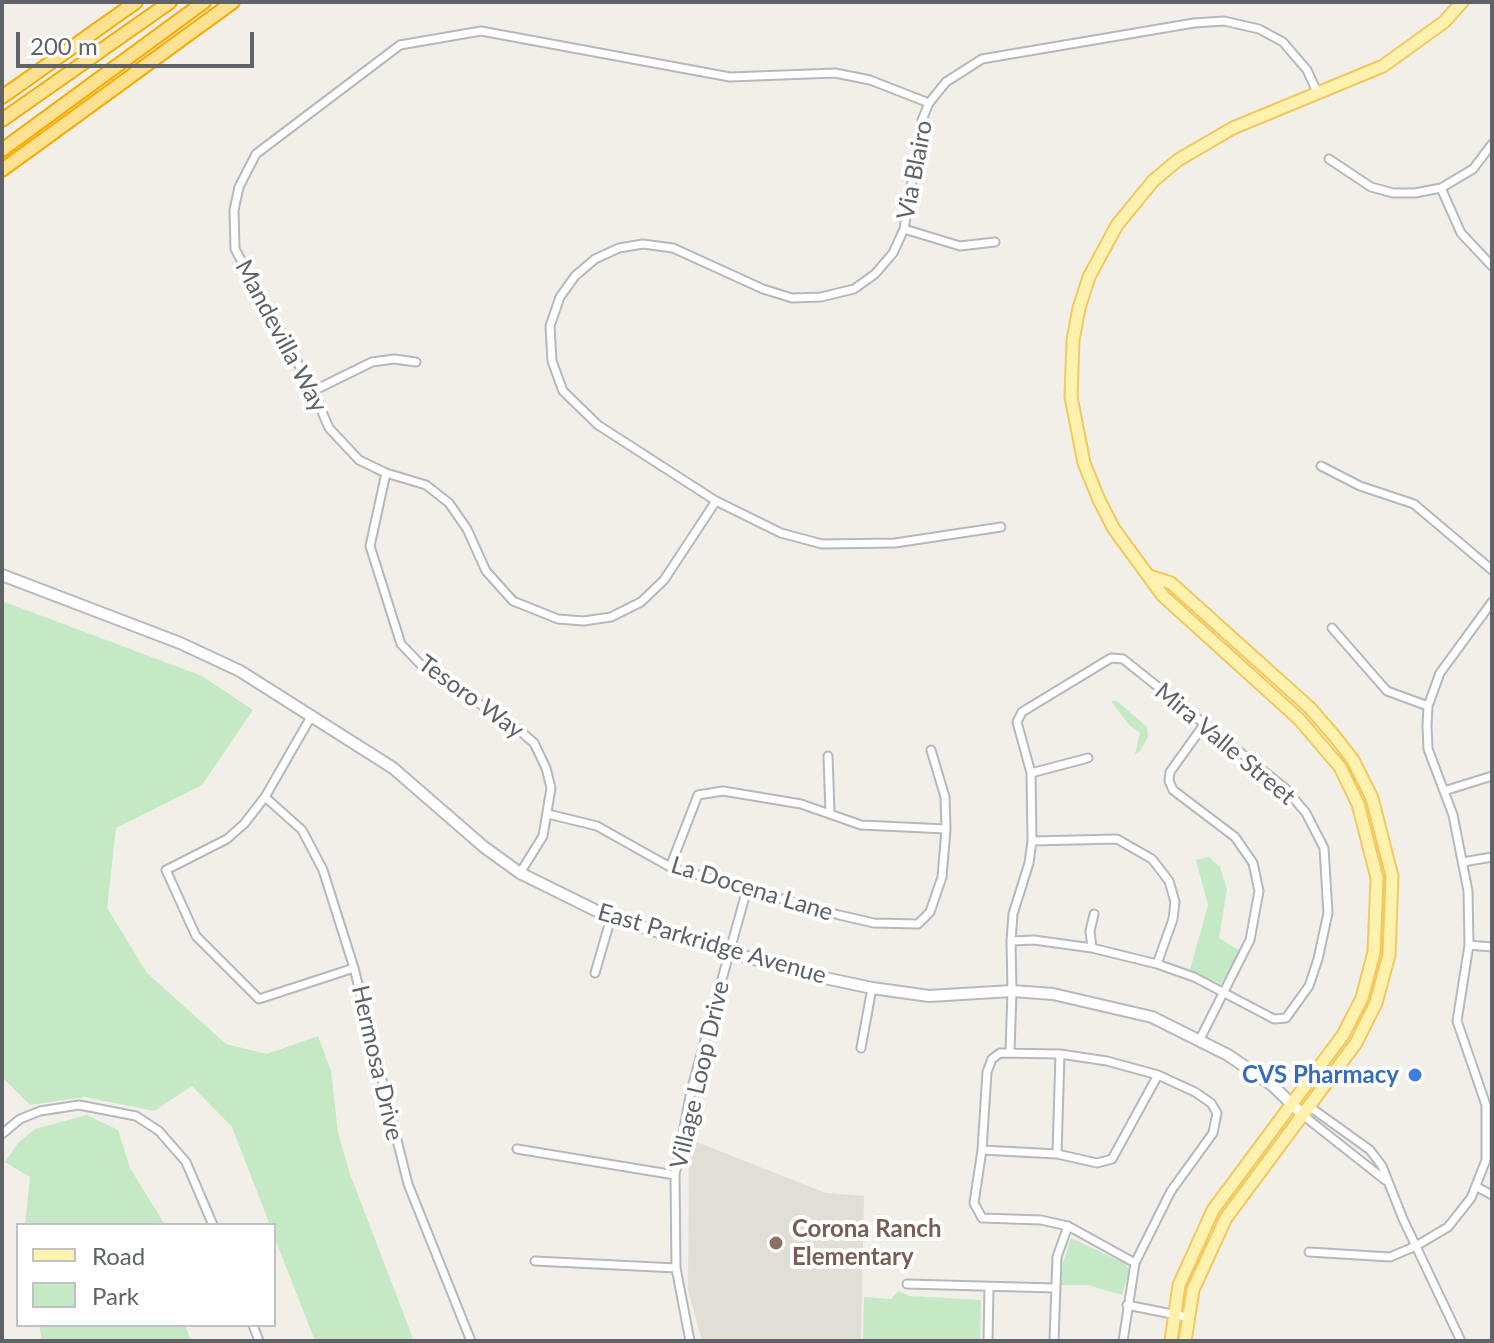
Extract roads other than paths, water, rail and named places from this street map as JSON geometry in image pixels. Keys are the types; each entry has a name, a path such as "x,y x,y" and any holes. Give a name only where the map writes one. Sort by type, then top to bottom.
{"highway":[{"path":"2,97 136,2"},
{"path":"2,123 170,2"},
{"path":"2,148 204,2"},
{"path":"2,173 233,2"}],"main road":[{"path":"1171,1341 1173,1314 1183,1274 1213,1210 1295,1104 1343,1035 1362,998 1374,952 1377,878 1358,804 1340,767 1299,719 1163,596 1127,547 1099,500 1075,430 1071,397 1073,340 1089,277 1102,248 1130,206 1178,160 1233,128 1318,95 1406,53 1462,2"},
{"name":"East Parkridge Avenue","path":"2,575 180,643 240,671 393,768 484,847 520,873 611,918 806,974 872,988 929,996 1012,991 1097,1002 1152,1017 1200,1039 1307,1112"},
{"path":"1152,577 1171,583 1310,708 1336,738 1353,760 1372,798 1392,876 1389,955 1379,991 1356,1043 1226,1218 1202,1268 1187,1317 1185,1341"}],"street":[{"name":"Via Blairo","path":"1001,527 895,543 822,544 781,533 716,501 598,425 563,391 552,361 550,326 560,297 575,276 595,259 619,248 643,244 673,248 792,298 821,297 854,289 875,274 893,253 904,229 929,103 954,76 982,59 1194,23 1224,21 1259,29 1283,42 1307,70 1318,95"},
{"name":"Mandevilla Way","path":"716,501 664,580 641,602 611,617 584,621 558,619 513,601 486,571 467,529 449,503 426,485 386,473 359,460 329,428 313,391 235,249 236,198 256,154 400,45 428,37 481,31 730,77 835,73 870,80 929,103"},
{"path":"1329,159 1371,187 1393,193 1441,188 1473,169 1492,144"},
{"path":"1441,188 1461,233 1492,266"},
{"path":"904,229 960,246 995,242"},
{"path":"313,391 372,362 394,359 416,362"},
{"path":"1321,466 1360,486 1414,504 1492,570"},
{"name":"Tesoro Way","path":"386,473 370,546 401,644 423,667 534,743 551,788 543,836 520,873"},
{"path":"1309,1252 1390,1257 1416,1246 1448,1227 1477,1187 1486,1160 1486,1105 1457,1021 1469,945 1463,862 1444,791 1428,749 1428,706 1440,673 1492,602"},
{"path":"1332,628 1387,691 1428,706"},
{"name":"Mira Valle Street","path":"1031,773 1017,722 1022,712 1111,658 1123,659 1203,726 1285,788 1306,813 1324,848 1329,880 1325,928 1309,986 1286,1018 1274,1019 1224,994"},
{"path":"312,715 265,797 244,824 227,839 166,870 196,936 259,999 354,968"},
{"path":"1200,1039 1250,940 1259,891 1253,863 1235,837 1173,790 1170,772 1203,726"},
{"path":"670,867 698,795 747,793 830,812 861,825 891,830 946,829 945,797 931,750"},
{"path":"828,756 830,812"},
{"path":"1010,1051 1013,914 1029,863 1032,841 1031,773 1088,758"},
{"path":"1444,791 1492,776"},
{"name":"Hermosa Drive","path":"265,797 302,830 323,870 354,968 408,1184 471,1341"},
{"name":"La Docena Lane","path":"548,814 597,826 670,867 874,923 918,924 930,912 942,877 946,829"},
{"path":"1032,841 1117,839 1152,859 1169,881 1175,902 1173,919 1157,964"},
{"path":"1463,862 1492,857"},
{"name":"Village Loop Drive","path":"690,1341 676,1268 675,1175 691,1091 747,889"},
{"path":"1092,948 1090,931 1094,914"},
{"path":"595,973 611,918"},
{"path":"1011,941 1034,940 1092,948 1157,964 1194,977 1224,994"},
{"path":"1469,945 1492,947"},
{"path":"861,1048 872,988"},
{"path":"1123,1341 1135,1263 1171,1191 1213,1133 1217,1113 1211,1103 1195,1092 1158,1075 1107,1061 1010,1051 992,1059 987,1072 982,1150 974,1203 982,1218 1041,1220 1068,1226 1135,1263"},
{"path":"1057,1154 1060,1054"},
{"path":"982,1150 1057,1154 1097,1163 1112,1159 1158,1075"},
{"path":"2,1134 20,1119 40,1111 79,1105 136,1116 159,1131 186,1162 212,1223"},
{"path":"1307,1112 1387,1181 1461,1341"},
{"path":"517,1149 675,1175"},
{"path":"1477,1187 1492,1195"},
{"path":"1054,1341 1057,1257 1068,1226"},
{"path":"535,1261 676,1268"},
{"path":"907,1284 1055,1288"},
{"path":"988,1341 989,1288"},
{"path":"1127,1305 1187,1317"}],"place":[{"name":"CVS Pharmacy","path":"1415,1075"},
{"name":"Corona Ranch Elementary","path":"776,1243"}]}
